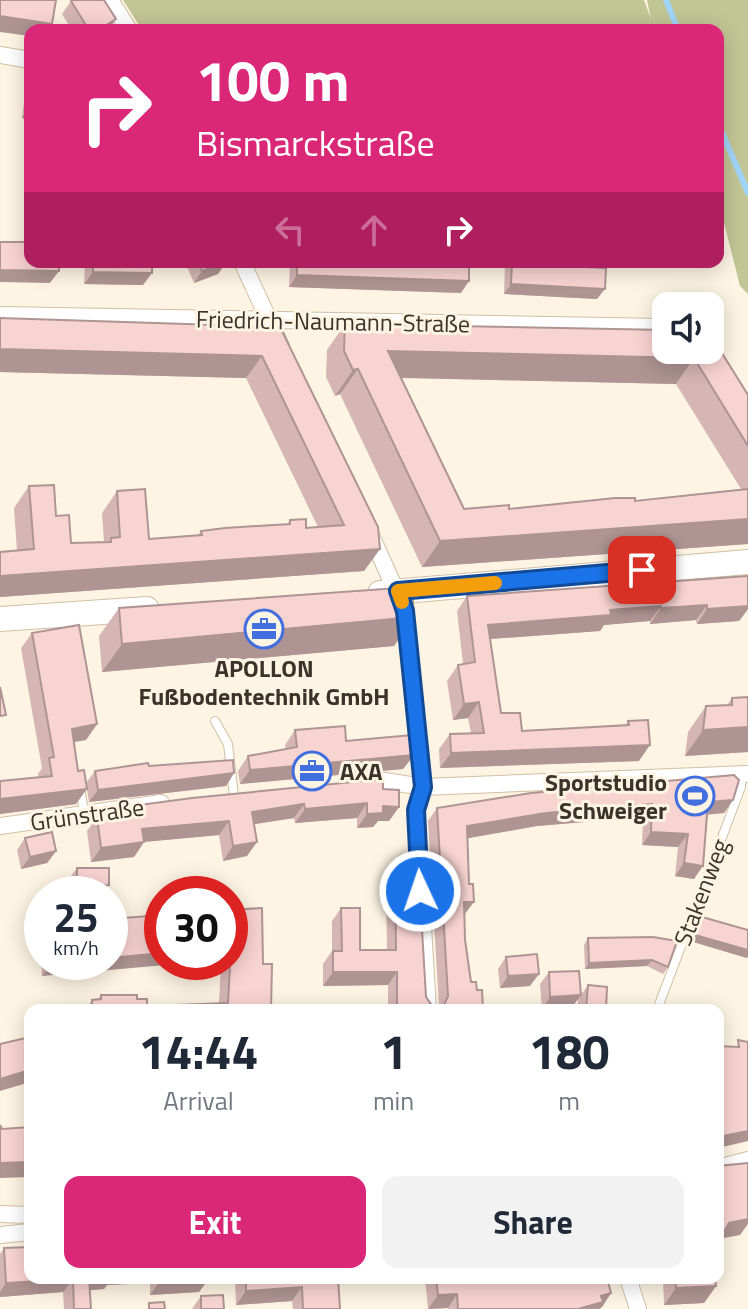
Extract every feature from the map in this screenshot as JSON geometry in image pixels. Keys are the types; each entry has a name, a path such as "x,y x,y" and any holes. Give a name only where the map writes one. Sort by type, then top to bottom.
{"street":[{"path":"110,0 125,24"},
{"path":"0,55 24,59"},
{"path":"245,268 289,361"},
{"name":"Friedrich-Naumann-Straße","path":"0,315 652,327"},
{"path":"364,519 405,611 423,787 416,810 428,1004"},
{"path":"350,595 748,562"},
{"path":"0,619 175,607"},
{"path":"340,785 385,781 423,787 745,774"},
{"name":"Grünstraße","path":"0,826 181,801"},
{"path":"724,1166 748,1160"},
{"path":"0,1214 24,1215"},
{"path":"0,1235 24,1233"},
{"path":"630,1284 638,1309"}],"lane":[{"path":"215,721 228,744 235,796"},
{"path":"77,769 84,813"},
{"name":"Stakenweg","path":"659,1004 745,774"}],"green space":[{"path":"123,0 644,0 651,19 647,0 748,0 748,294 740,286 724,223 724,24 138,24"}],"building":[{"path":"0,0 56,0 52,24 0,16"},
{"path":"104,0 116,19 108,24 85,24 71,1"},
{"path":"0,242 24,242 24,268 59,268 59,271 0,270"},
{"path":"93,268 152,268 152,273 93,272"},
{"path":"297,268 469,268 469,281 297,275"},
{"path":"512,268 606,268 605,289 511,284"},
{"path":"0,318 280,327 378,527 380,549 0,576 0,552 34,549 29,486 54,485 56,516 69,515 71,543 111,542 111,538 120,537 117,491 145,489 149,539 202,535 201,531 225,528 290,524 290,520 306,519 306,528 344,525 262,356 0,349"},
{"path":"345,324 652,330 652,357 388,351 464,509 509,505 509,509 615,498 635,498 635,501 748,489 748,519 440,541 358,369 353,370 344,351"},
{"path":"724,356 748,395 748,446 698,364 724,364"},
{"path":"748,576 748,606 707,609 707,605 661,606 610,610 611,615 488,625 501,713 520,713 522,731 629,725 628,721 648,720 650,745 451,753 450,734 484,733 479,702 464,704 458,665 475,662 467,596"},
{"path":"412,587 414,617 122,644 119,608"},
{"path":"79,625 97,724 72,729 78,771 84,770 87,789 0,799 0,781 52,776 49,758 54,757 32,633"},
{"path":"0,687 6,715 0,716"},
{"path":"748,697 748,727 703,730 706,706 732,705 732,698"},
{"path":"345,726 346,741 412,735 414,755 250,770 248,756 297,747 295,730"},
{"path":"233,760 234,773 98,790 95,771 148,763 149,766"},
{"path":"734,775 739,780 733,800 708,802 703,866 684,863 688,834 651,832 652,804 546,813 467,826 469,884 473,884 474,902 464,902 465,940 471,982 476,982 477,990 482,990 483,1004 444,1004 448,996 437,808 531,793"},
{"path":"383,779 383,789 399,790 399,807 383,806 383,813 367,814 367,803 305,809 304,804 252,812 257,842 233,846 229,821 142,829 144,842 101,848 97,817 140,812 139,805"},
{"path":"52,832 56,851 30,857 25,838"},
{"path":"418,862 426,997 431,1004 397,1004 397,972 333,972 333,951 342,951 341,908 360,908 360,950 396,950 395,863"},
{"path":"77,868 109,868 109,876 77,876"},
{"path":"262,908 263,964 272,964 271,1004 201,1004 228,1003 229,980 248,980 248,909"},
{"path":"144,916 144,955 128,956 128,918"},
{"path":"702,917 748,930 748,950 695,935"},
{"path":"653,937 677,941 668,967 652,960 589,963 588,938"},
{"path":"537,954 539,974 508,976 506,957"},
{"path":"579,971 581,995 550,997 549,972"},
{"path":"588,985 607,987 606,1004 586,1004"},
{"path":"101,995 137,995 137,999 147,999 147,1004 92,1004 92,1000 101,999"},
{"path":"24,1038 24,1072 0,1079 0,1044"},
{"path":"738,1040 748,1042 748,1131 724,1136 724,1046 739,1047"},
{"path":"0,1125 2,1129 24,1127 24,1162 0,1163"},
{"path":"748,1163 748,1219 729,1223 724,1230 724,1165"},
{"path":"24,1247 24,1282 6,1283 4,1248"},
{"path":"73,1284 89,1284 91,1309 74,1309"},
{"path":"246,1284 338,1284 340,1309 303,1309 302,1287 246,1291"},
{"path":"437,1284 609,1284 611,1293 601,1296 603,1302 578,1309 458,1309 457,1294 438,1295"},
{"path":"676,1284 716,1286 676,1288"},
{"path":"223,1295 224,1309 201,1309 201,1296"},
{"path":"164,1302 165,1309 149,1309 149,1303"}],"waterway":[{"path":"666,0 676,24"},
{"path":"724,137 748,193"}],"slow traffic":[{"path":"402,602 398,591 495,583"}],"place":[{"name":"APOLLON Fußbodentechnik GmbH","path":"264,629"},
{"name":"AXA","path":"312,771"},
{"name":"Sportstudio Schweiger","path":"695,796"}],"route":[{"path":"420,891 416,810 423,787 405,611 398,591 642,570"}]}
